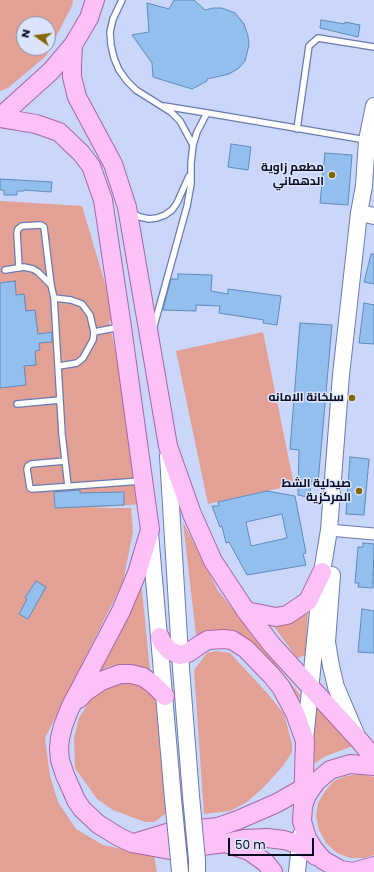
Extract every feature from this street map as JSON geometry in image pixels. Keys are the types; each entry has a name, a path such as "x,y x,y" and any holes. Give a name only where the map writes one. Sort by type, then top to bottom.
{"main road":[{"path":"0,117 51,71 74,45 90,18 95,0"},
{"path":"74,45 72,78 77,97 113,164 126,207 168,446 192,514 213,561 246,611 272,645 374,758"},
{"path":"0,117 36,124 59,132 81,153 91,166 103,200 150,530 137,573 121,611 70,708 60,738 60,760 71,790 82,809 94,821 132,843 170,850 244,839 267,838 284,840 300,845 323,860 346,871 374,866"},
{"path":"246,611 276,617 287,615 308,601 322,572"},
{"path":"160,637 162,642 170,651 180,655 216,638 224,638 239,644 262,665 281,687 295,713 305,740 303,814 307,838 323,860"},
{"path":"70,708 85,692 101,681 120,674 131,674 143,677 154,684 165,696"},
{"path":"132,843 170,832 218,827 258,812 319,779 330,770 350,764 374,766"},
{"path":"303,814 308,795 319,779"},
{"path":"226,842 249,851 266,863 273,872"}],"street":[{"path":"305,740 309,687 322,572 329,530 341,374 366,214 364,186 367,140 374,106"},
{"path":"168,446 180,655 197,866"},
{"path":"150,530 179,867"},
{"path":"329,530 374,534"},
{"path":"329,530 334,548 327,642 336,687 359,740"},
{"path":"297,872 303,814"}],"lane":[{"path":"122,0 113,19 110,32 114,58 119,70 136,90 171,112 180,121 193,145"},
{"path":"297,129 309,46 318,38 374,47"},
{"path":"161,105 367,140"},
{"path":"150,340 187,206 190,189 193,145 197,132 207,113"},
{"path":"126,207 140,217 149,219 165,215 172,210 177,203 191,172"},
{"path":"19,268 18,229 22,226 41,225 44,228 54,298 60,400 68,486"},
{"path":"5,270 24,267 33,269 51,285"},
{"path":"54,298 71,300 82,304 90,315 94,332 93,340 83,358 77,363 58,366"},
{"path":"94,332 122,327"},
{"path":"17,404 60,400"},
{"path":"65,461 31,464 28,466 29,485 32,489 143,481"}],"shaded area":[{"path":"0,0 73,0 72,6 56,37 56,16 16,16 16,56 46,56 8,88 0,91"},
{"path":"0,201 82,206 116,320 109,321 115,349 122,346 141,504 91,508 131,508 133,532 123,582 45,738 50,776 58,802 76,829 103,845 154,856 157,872 0,872"},
{"path":"263,332 294,485 208,504 176,351"},
{"path":"183,522 217,589 300,695 299,700 283,681 222,630 209,630 196,635"},
{"path":"141,580 150,671 131,664 122,664 110,666 95,673"},
{"path":"308,606 306,655 297,658 270,621"},
{"path":"216,651 230,653 268,694 284,714 292,744 292,752 283,766 263,788 247,802 230,811 204,814 194,670 207,653"},
{"path":"135,680 155,694 168,812 154,822 145,822 113,810 97,799 75,768 74,738 79,718 96,692 107,683"},
{"path":"314,703 353,746 326,756 312,765"},
{"path":"360,774 374,777 374,855 364,858 350,858 337,853 326,843 319,830 316,816 318,803 325,791 334,781 346,776"}],"building":[{"path":"174,0 194,0 205,10 222,8 235,13 244,24 249,45 245,61 239,68 229,74 207,79 207,81 192,89 153,77 152,63 132,35 149,32 147,3 169,9"},
{"path":"321,20 360,25 358,37 320,28"},
{"path":"231,144 251,147 248,170 228,167"},
{"path":"325,153 352,155 348,205 320,203"},
{"path":"0,179 52,182 51,192 24,190 17,191 17,195 4,195 4,190 0,190"},
{"path":"371,254 374,254 374,284 364,282"},
{"path":"178,274 212,275 211,291 228,294 228,289 281,296 277,325 263,323 264,320 219,313 220,306 196,305 196,311 163,310 171,279 178,279"},
{"path":"15,281 16,295 24,294 26,311 35,310 38,334 52,332 52,342 39,343 40,350 35,351 36,365 24,366 26,385 0,388 0,283"},
{"path":"364,303 374,305 374,344 359,343"},
{"path":"300,323 332,325 318,483 311,481 310,492 307,497 298,495 299,450 290,449"},
{"path":"350,457 369,459 364,515 346,514"},
{"path":"80,490 80,493 124,492 124,505 55,508 54,492"},
{"path":"267,491 295,496 306,553 303,554 306,565 247,575 229,542 226,543 222,526 220,527 212,506 219,506 218,502","holes":["282,514 287,538 251,546 246,522"]},
{"path":"363,543 374,544 373,588 358,587 359,583 355,583 358,547 363,547"},
{"path":"36,581 46,587 28,619 19,614 27,599 25,598"},
{"path":"362,609 374,611 374,653 358,652"}],"place":[{"name":"مطعم زاوية الدهماني","path":"332,175"},
{"name":"سلخانة الامانه","path":"352,398"},
{"name":"صيدلية الشط المركزية","path":"359,491"}]}
